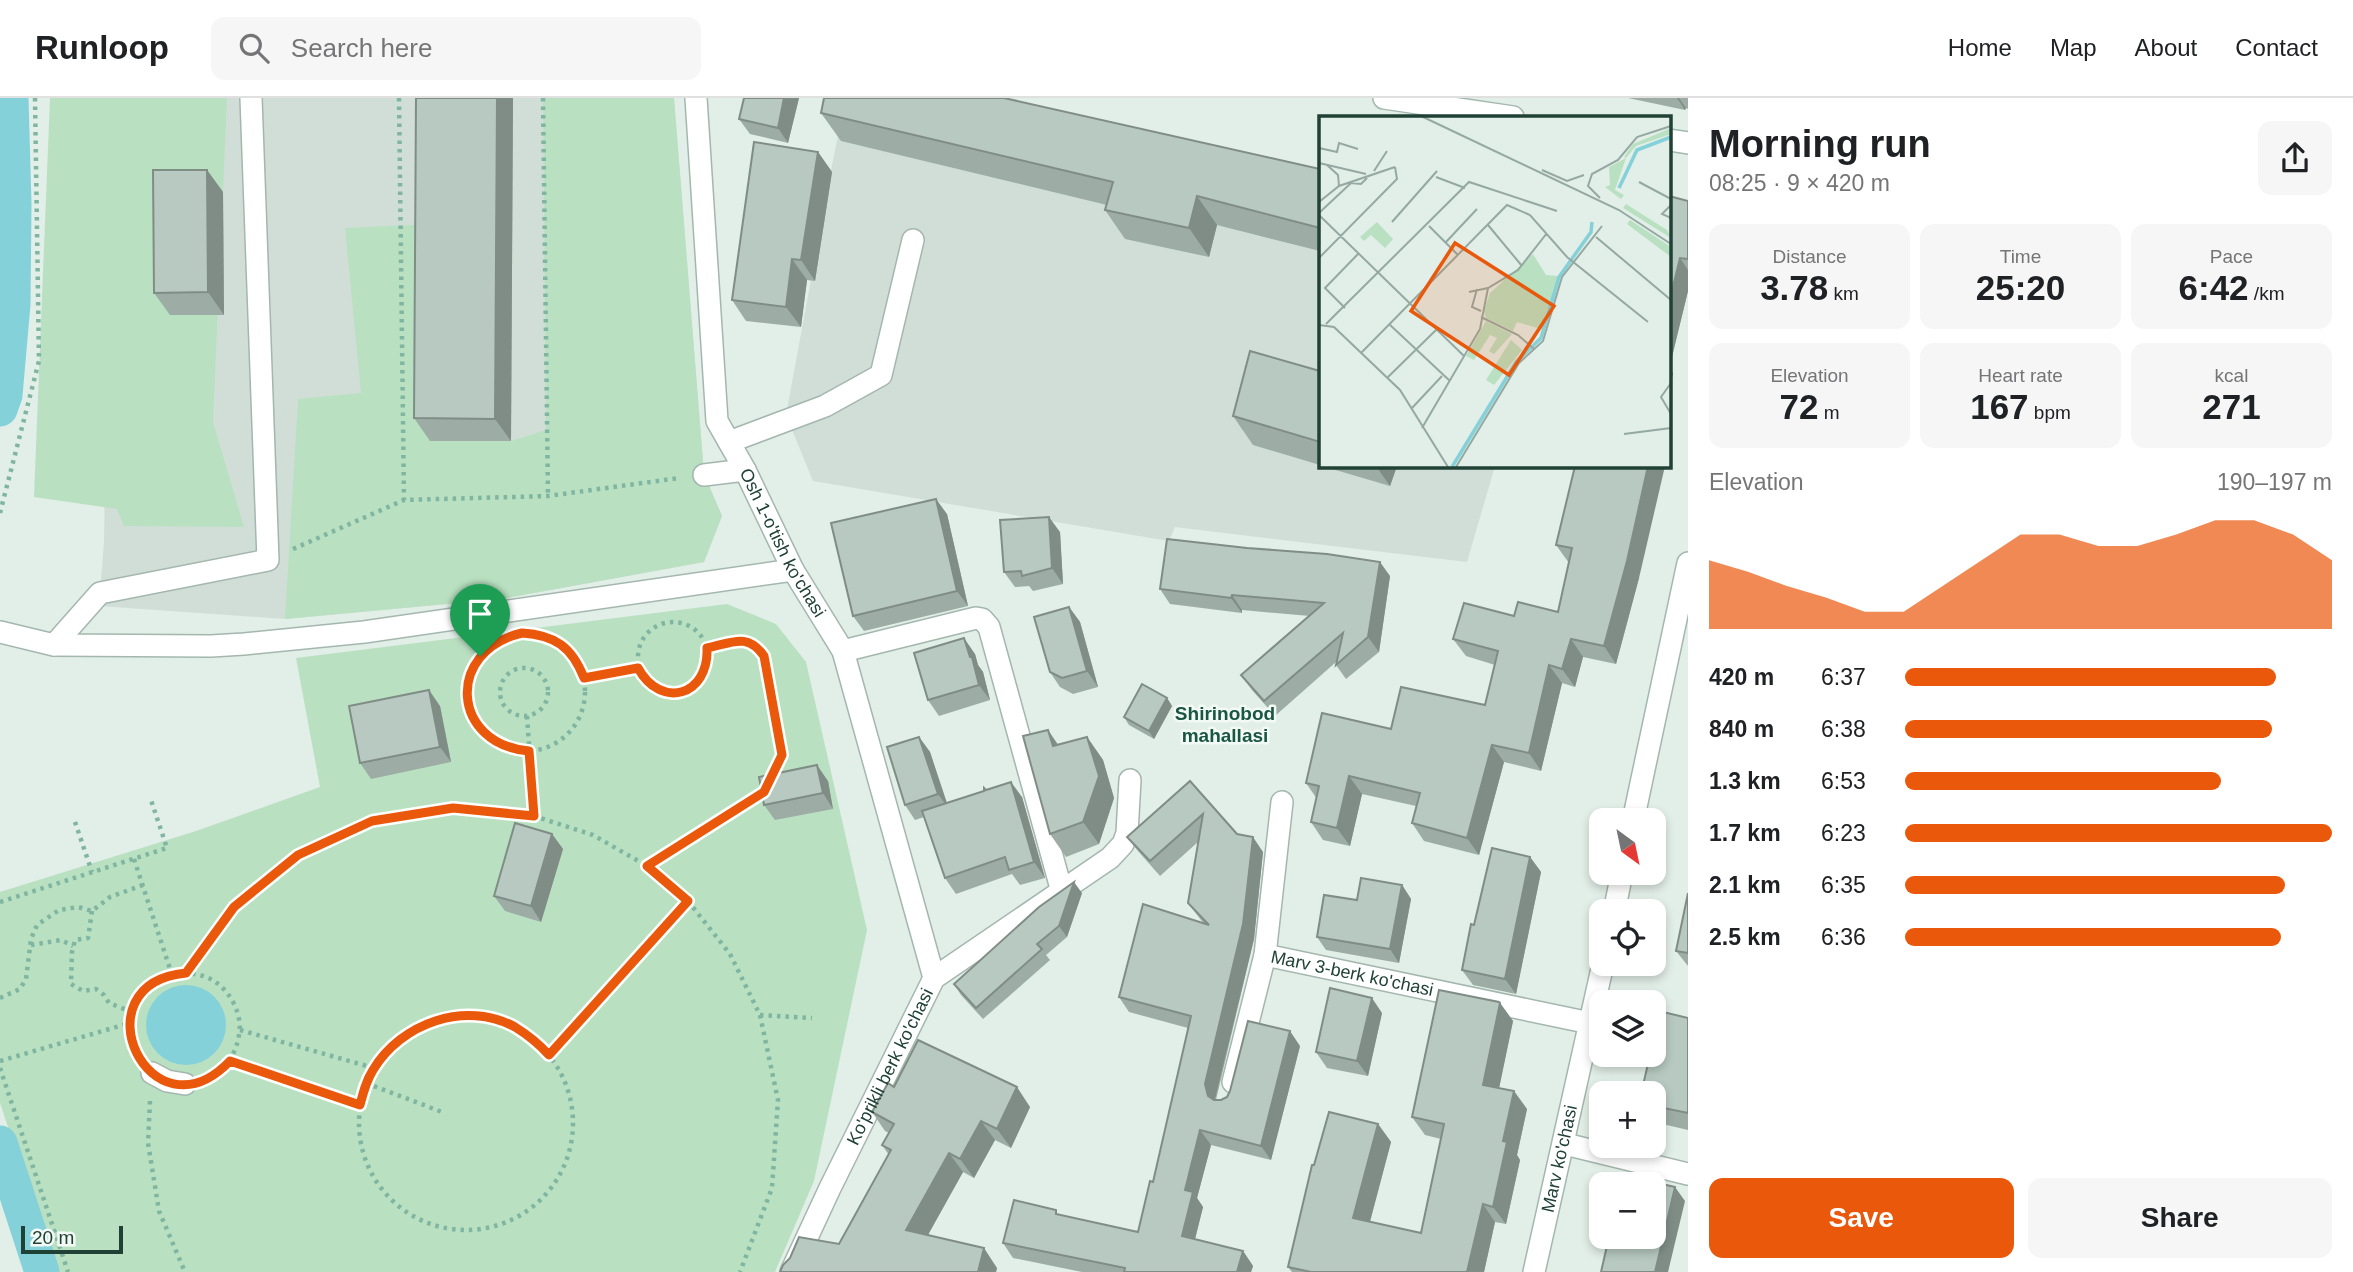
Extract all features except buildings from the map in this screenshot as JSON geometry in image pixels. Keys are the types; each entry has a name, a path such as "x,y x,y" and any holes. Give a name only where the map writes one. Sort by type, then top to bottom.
{"street":[{"path":"54,645 100,593 268,560 251,98"},
{"name":"Osh 1-o'tish ko'chasi","path":"696,98 717,421 745,470 793,570 843,651 934,978"},
{"path":"1384,98 1506,116"},
{"path":"730,442 825,406 881,375 913,240"},
{"path":"704,475 745,470"},
{"path":"1636,808 1688,563"},
{"path":"0,632 54,645 211,646 258,643 364,632 793,570"},
{"path":"843,651 976,618 982,619 989,626 1062,892"},
{"name":"Ko'prikli berk ko'chasi","path":"791,1272 934,978 1110,858 1123,844 1127,833 1130,780"},
{"name":"Marv 3-berk ko'chasi","path":"1282,802 1265,955 1589,1023"},
{"path":"1228,1102 1265,955"},
{"name":"Marv ko'chasi","path":"1534,1272 1565,1144 1589,1028"},
{"path":"152,1073 167,1081 185,1084"},
{"path":"1565,1144 1688,1174"}],"path":[{"path":"0,513 39,360 35,98"},
{"path":"399,98 404,500"},
{"path":"543,98 548,496"},
{"path":"268,560 404,500 548,496 704,475"},
{"path":"677,622 690,626 701,636 707,648 708,662 704,675 682,692 668,693 655,688 645,680 638,668 637,653 641,640 651,629 663,624 677,622"},
{"path":"522,633 538,634 554,640 568,650 578,663 584,678 582,712 573,727 554,743 529,751 497,743 484,733 474,720 467,687 471,671 491,645 522,633"},
{"path":"647,866 764,792 782,755 764,656 755,644 746,640 707,648"},
{"path":"521,668 541,675 547,684 548,695 544,705 537,713 527,716 516,715 507,710 500,690 503,680 511,672 521,668"},
{"path":"584,678 638,668"},
{"path":"527,716 534,816"},
{"path":"0,902 167,848 150,797"},
{"path":"186,973 234,907 298,855 372,821 453,808 534,816 593,835 647,866 688,901 730,954 760,1015 778,1100 772,1188 740,1272"},
{"path":"75,821 92,872"},
{"path":"134,859 172,975"},
{"path":"132,1012 109,1003 96,989 83,991 71,984 73,946 75,940 88,938 92,911 110,897 143,885"},
{"path":"549,1055 688,901"},
{"path":"0,998 20,989 26,979 30,945 37,925 59,911 78,907 92,911"},
{"path":"30,945 61,940 73,946"},
{"path":"185,1084 202,1081 218,1073 230,1061 240,1030 238,1012 225,990 203,976 186,973 157,980 145,990 132,1012 130,1023 133,1049 152,1073 148,1143 159,1211 185,1272"},
{"path":"760,1015 812,1017"},
{"path":"447,1017 492,1019 514,1026 533,1039 549,1055 562,1074 571,1096 574,1120 572,1143 565,1166 554,1186 538,1204 498,1226 455,1230 433,1226 413,1217 395,1204 380,1188 361,1149 358,1127 360,1105 366,1083 374,1068 388,1050 405,1035 425,1024 447,1017"},
{"path":"0,1061 130,1023"},
{"path":"240,1030 374,1068"},
{"path":"230,1061 360,1105"},
{"path":"0,1068 68,1272"},
{"path":"366,1083 442,1112"}],"shaded area":[{"path":"110,98 674,98 704,474 722,516 704,562 501,599 285,619 99,606 104,542"},
{"path":"846,98 1319,178 1319,467 1495,467 1467,562 1175,527 1169,541 813,481 786,415"}],"green space":[{"path":"50,98 227,98 213,422 244,527 124,526 117,509 34,497"},
{"path":"543,98 674,98 704,474 722,516 704,562 501,599 285,619 298,399 361,393 345,228 431,224 511,441 546,430"},
{"path":"727,604 776,624 806,662 867,930 814,1181 775,1272 56,1272 0,1103 0,892 196,831 320,787 296,658"}],"water":[{"path":"178,985 194,985 208,991 220,1003 226,1017 226,1033 220,1047 208,1059 194,1065 178,1065 164,1059 152,1047 146,1033 146,1017 152,1003 164,991"}],"waterway":[{"path":"0,409 5,395 13,304 11,98"},
{"path":"0,1143 42,1272"}],"district":[{"name":"Shirinobod mahallasi","path":"1225,724"}],"route":[{"path":"522,633 538,634 554,640 568,650 578,663 584,678 638,668 645,680 668,693 682,692 704,675 708,662 707,648 746,640 755,644 764,656 782,755 764,792 647,866 688,901 549,1055 533,1039 514,1026 470,1016 447,1017 425,1024 405,1035 388,1050 366,1083 360,1105 230,1061 218,1073 202,1081 185,1084 167,1081 152,1073 133,1049 130,1018 136,1003 145,990 157,980 186,973 234,907 298,855 372,821 453,808 534,816 529,751 497,743 484,733 474,720 467,687 471,671 480,656 491,645 506,637 522,633"}]}
